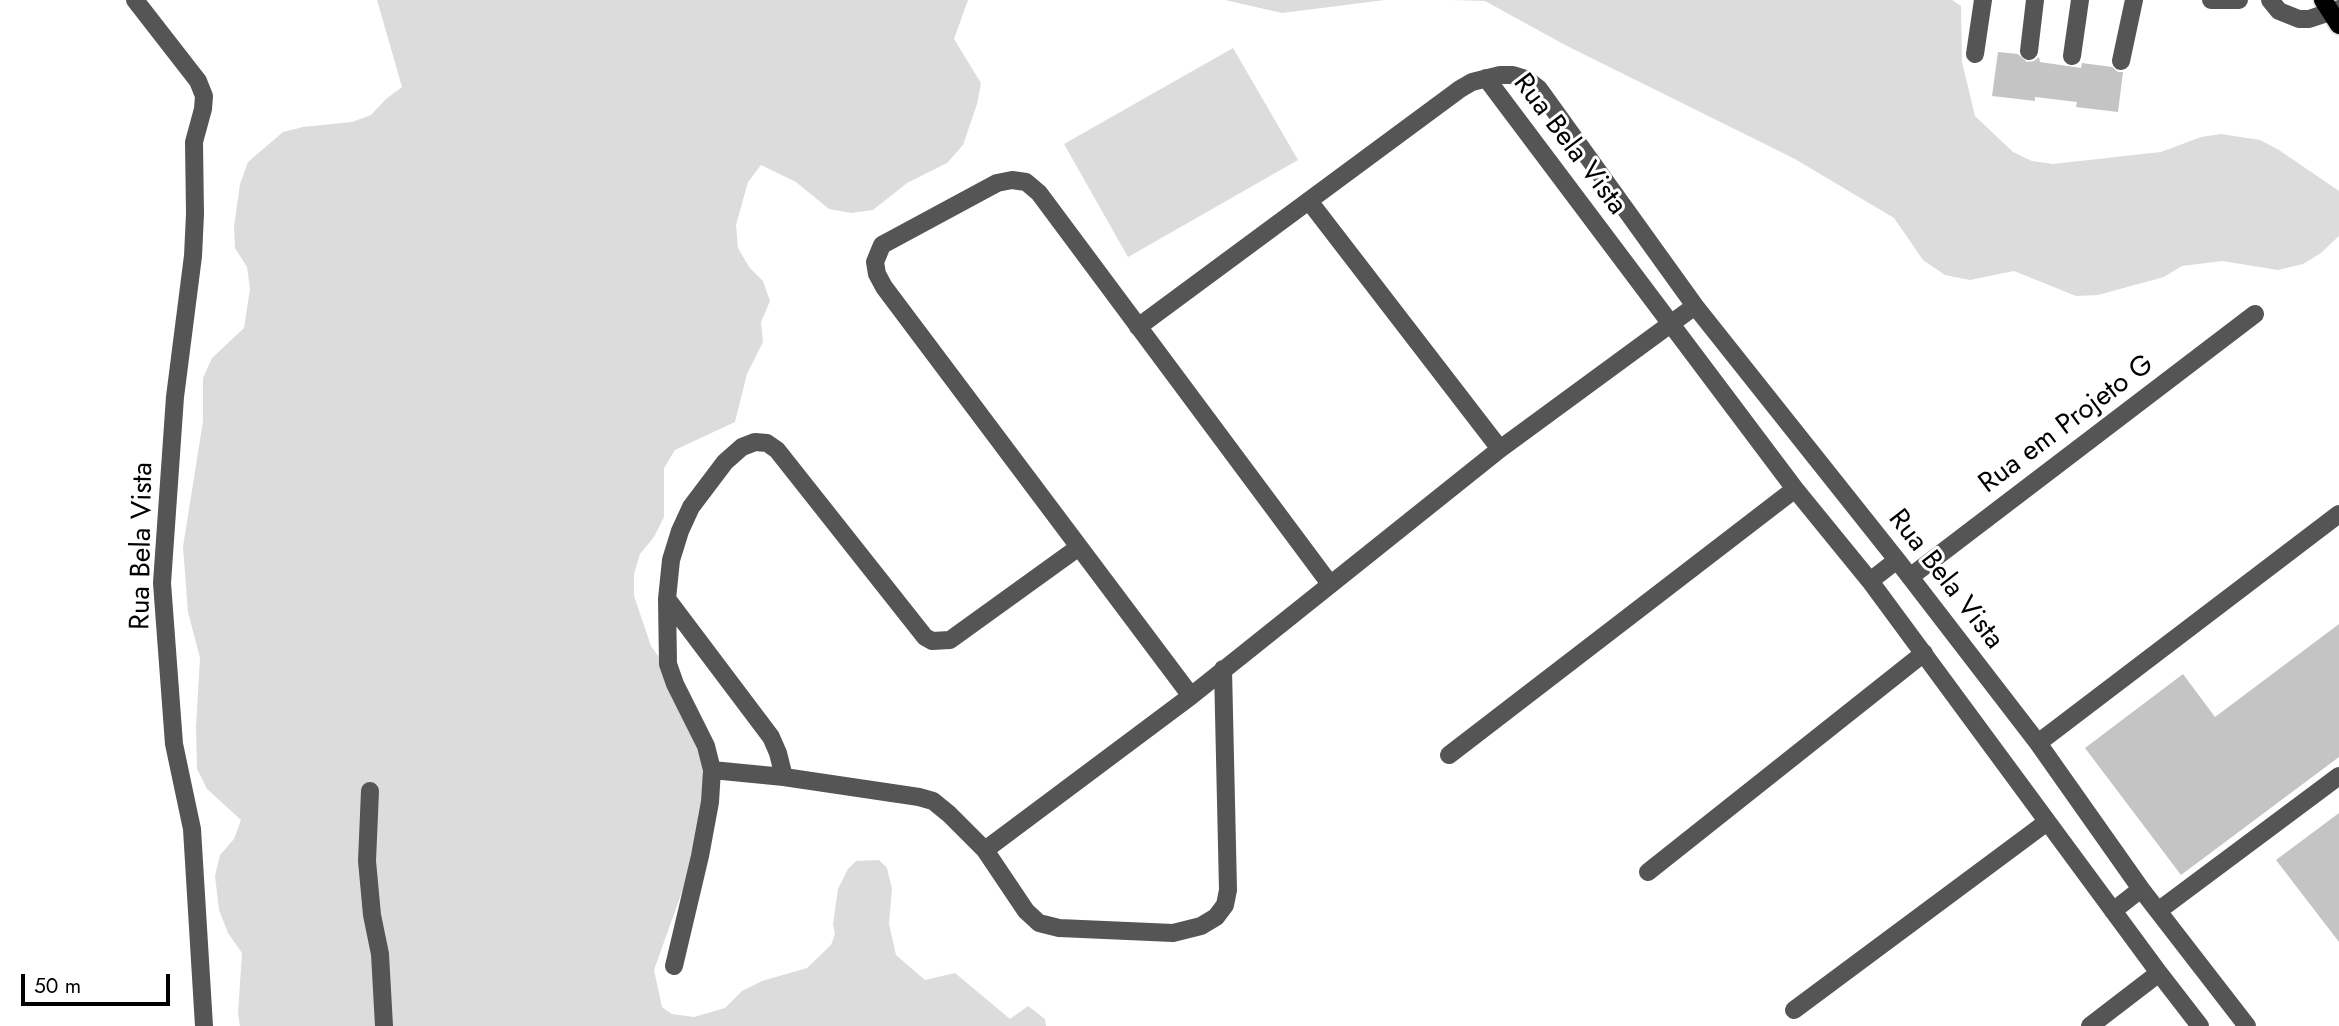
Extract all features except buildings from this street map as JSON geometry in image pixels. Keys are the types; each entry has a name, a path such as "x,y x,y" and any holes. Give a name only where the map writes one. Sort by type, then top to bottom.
{"street":[{"name":"Rua Bela Vista","path":"135,0 198,81 204,96 194,142 193,256 175,397 162,583 174,744 192,829 204,1026"},
{"path":"1975,54 1983,0"},
{"path":"2029,51 2035,0"},
{"path":"2072,56 2080,0"},
{"path":"2121,61 2134,0"},
{"path":"2211,0 2239,0"},
{"path":"2270,0 2279,11 2299,19 2333,12"},
{"name":"Rua Bela Vista","path":"1486,78 1513,75 1526,79 1539,89 1695,306 2038,743 2141,889 2247,1026"},
{"name":"Rua Bela Vista","path":"1486,78 1795,489 1870,581 2158,973 2200,1026"},
{"path":"1138,327 1460,89 1486,78"},
{"path":"1191,696 884,287 877,274 877,253 882,245 997,183 1012,180 1026,182 1039,193 1329,584"},
{"path":"1309,201 1500,449"},
{"path":"985,850 1191,696 1500,449 1695,306"},
{"name":"Rua em Projeto G","path":"1910,577 2256,314"},
{"path":"674,966 700,856 710,802 712,770 706,746 668,664 667,599 671,560 680,531 691,507 725,462 742,447 755,442 767,443 777,450 925,637 932,641 950,640 1079,547"},
{"path":"1450,755 1795,489"},
{"path":"2038,743 2339,514"},
{"path":"1870,581 1897,560"},
{"path":"667,599 771,737 784,777"},
{"path":"1648,872 1924,653"},
{"path":"712,770 784,777 933,801 985,850 1026,911 1039,923 1059,928 1173,933 1201,926 1216,918 1225,905 1228,890 1223,669"},
{"path":"2158,911 2339,776"},
{"path":"370,791 367,861 372,915 380,954 384,1026"},
{"path":"1794,1010 2047,822"},
{"path":"2113,911 2141,889"},
{"path":"2090,1026 2158,973"}],"shaded area":[{"path":"377,0 968,0 954,39 981,83 963,145 947,163 907,183 873,210 851,213 829,209 796,182 761,165 748,182 736,225 738,248 749,267 763,281 770,301 761,322 763,342 747,374 735,422 675,450 664,468 664,517 654,537 640,554 634,574 634,596 651,646 666,667 698,726 703,776 700,832 689,872 654,970 662,1007 672,1014 694,1017 725,1008 742,991 762,981 807,968 831,945 835,934 833,924 838,889 848,869 856,861 879,860 887,868 892,889 889,924 896,955 925,980 955,973 1010,1019 1028,1006 1045,1019 1046,1026 240,1026 238,1014 242,953 228,933 219,910 215,876 220,855 234,839 241,820 207,789 197,769 196,727 200,658 188,612 183,547 203,421 203,378 212,358 244,328 250,289 247,267 235,248 234,227 240,184 248,162 283,132 352,122 371,115 402,87"},
{"path":"1225,0 1385,0 1282,13"},
{"path":"1451,0 1952,0 1961,6 1962,62 1975,116 2013,152 2032,161 2053,164 2161,152 2201,137 2221,134 2260,140 2339,191 2339,236 2321,253 2303,264 2278,270 2222,261 2182,266 2164,277 2098,295 2076,296 2014,271 1970,280 1945,275 1923,260 1894,218 1795,159 1567,46 1485,1"},
{"path":"1233,48 1298,160 1128,257 1064,144"}]}
